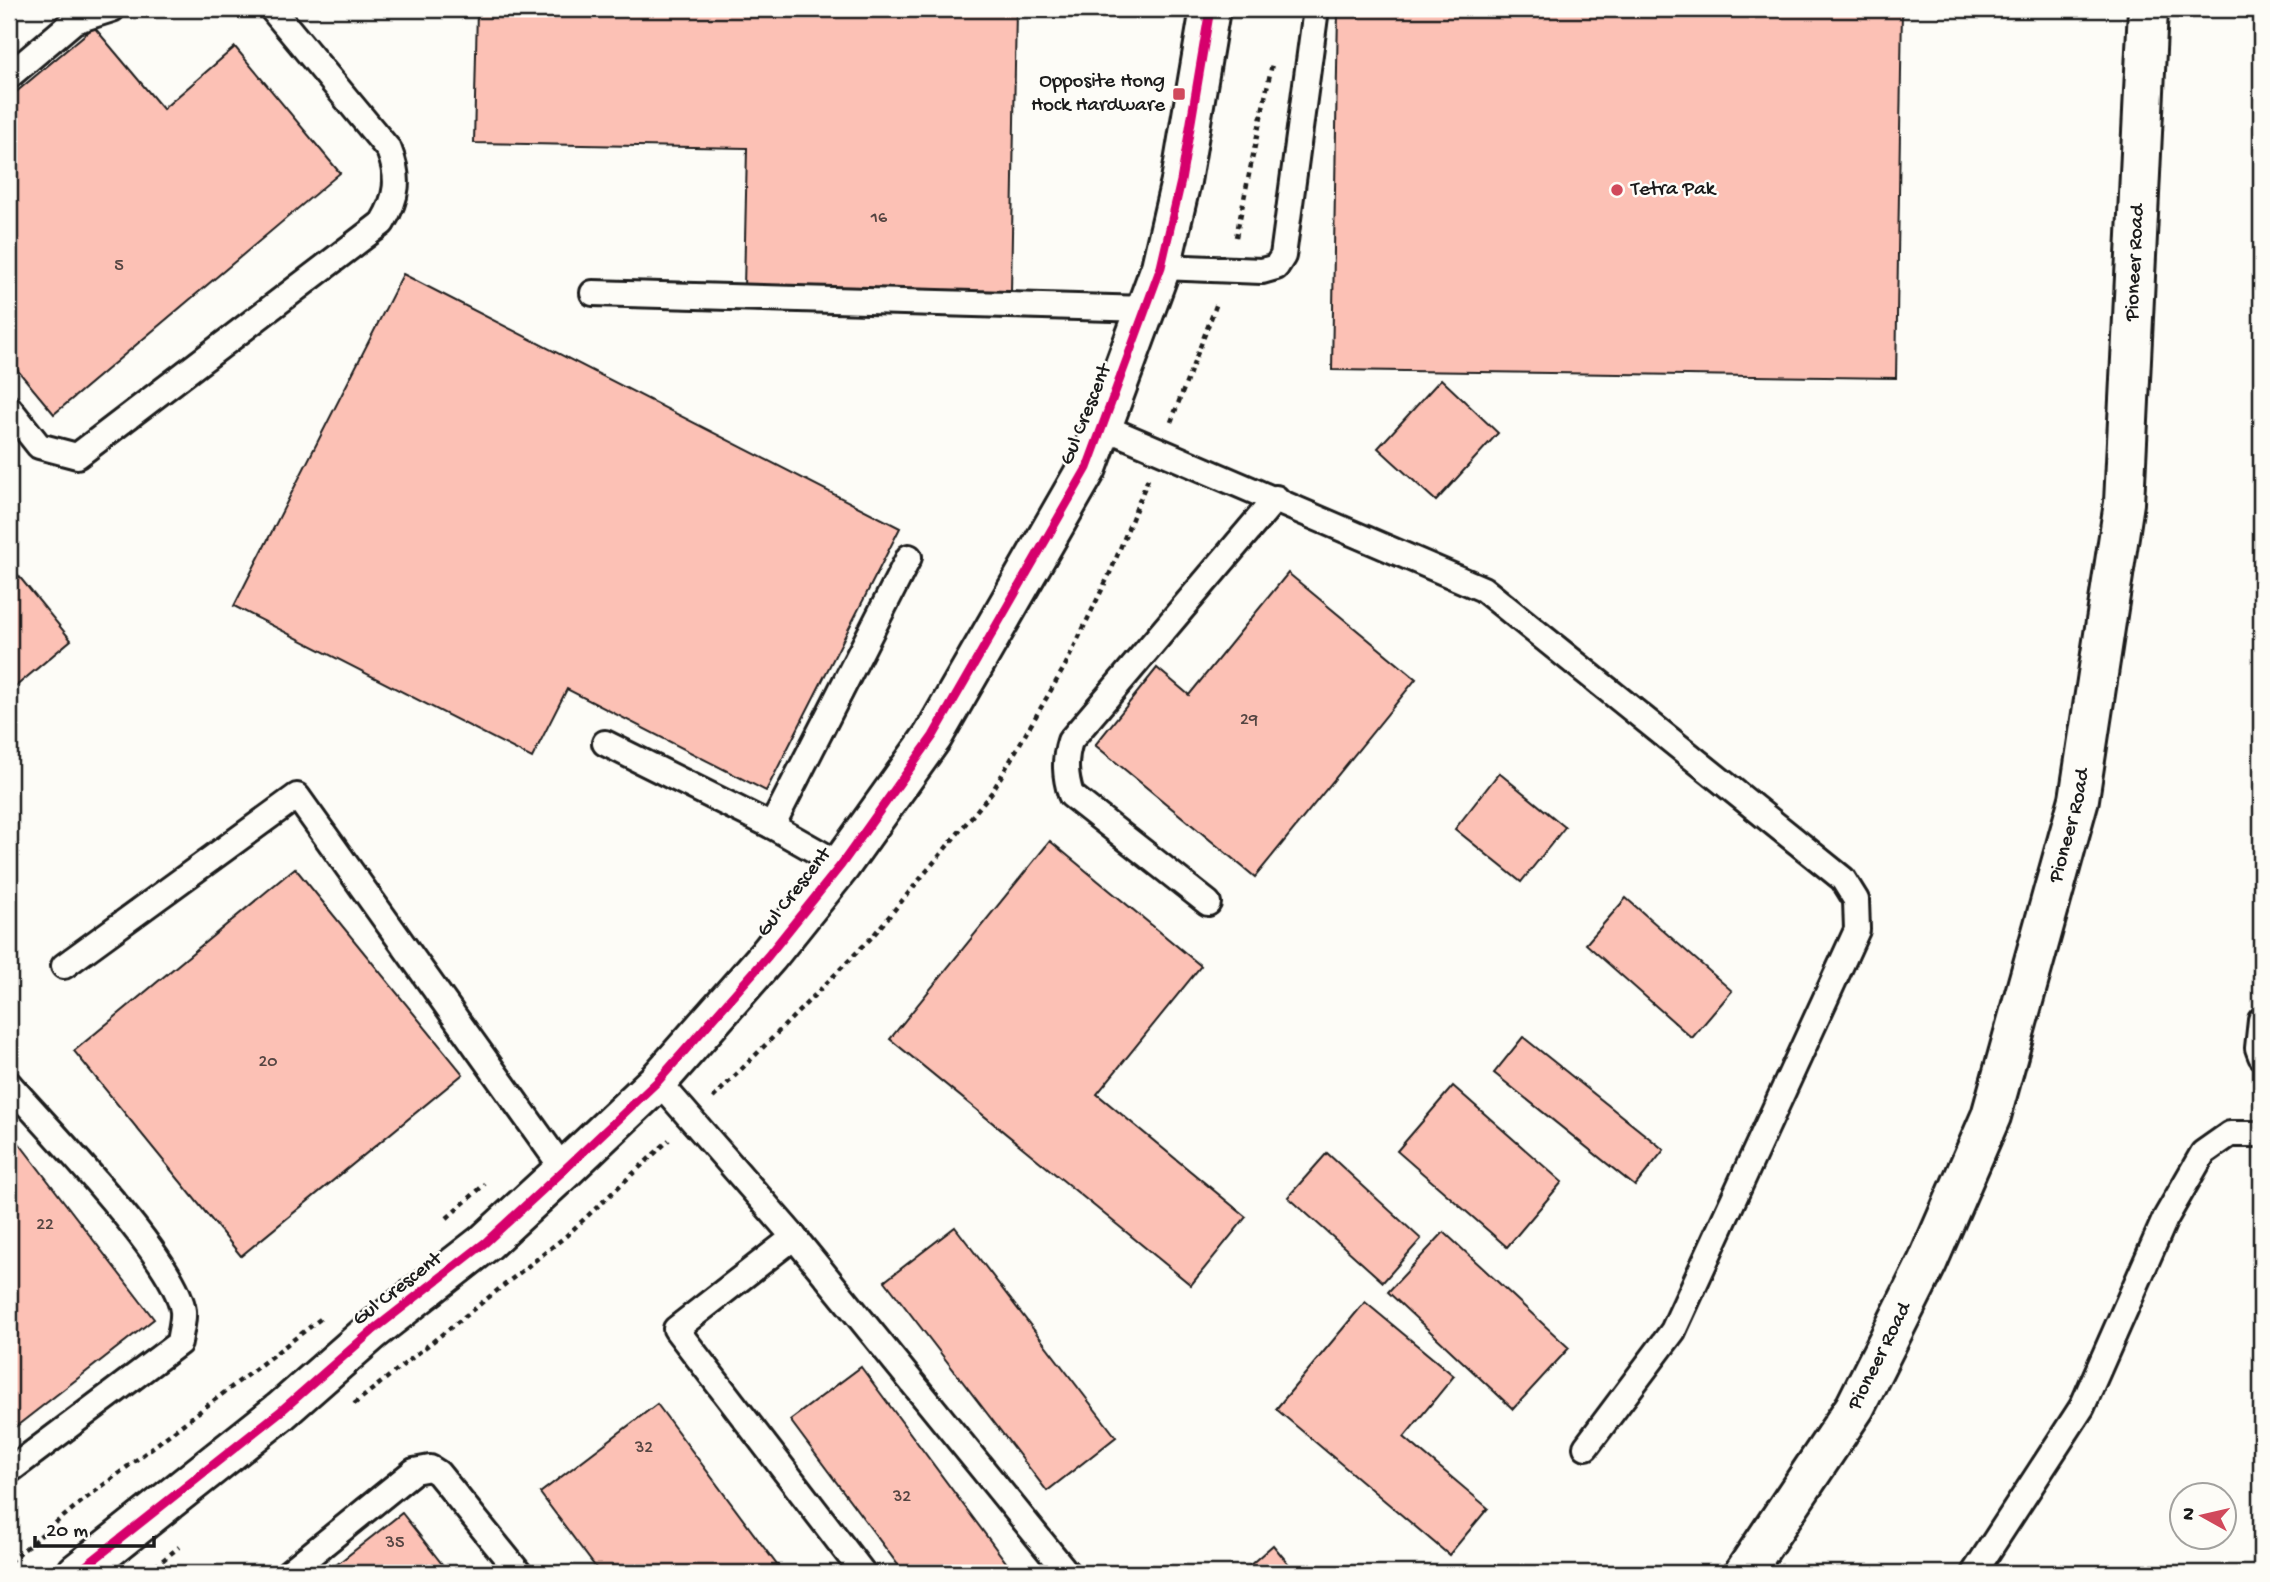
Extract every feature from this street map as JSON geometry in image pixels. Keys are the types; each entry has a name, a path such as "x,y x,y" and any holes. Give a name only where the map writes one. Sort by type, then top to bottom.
{"street":[{"name":"Gul Crescent","path":"76,1573 281,1411 373,1331 486,1242 564,1170 658,1081 768,956 841,865 933,736 1087,468 1161,267 1181,181 1210,9"},
{"name":"Pioneer Road","path":"1744,1573 1855,1407 1927,1263 1975,1153 1991,1116 2079,799 2124,503 2148,9"}],"lane":[{"path":"9,76 74,21 112,9"},
{"path":"9,408 39,446 77,456 382,223 392,207 398,172 389,150 272,9"},
{"path":"1161,267 1262,271 1276,267 1283,257 1316,9"},
{"path":"593,293 1147,309"},
{"path":"1104,427 1276,498 1483,589 1843,879 1856,900 1857,930 1673,1331 1586,1447"},
{"path":"1208,903 1071,795 1065,778 1066,753 1070,741 1276,498"},
{"path":"772,826 909,557"},
{"path":"605,743 772,826 841,865"},
{"path":"64,966 297,796 564,1170"},
{"path":"2261,1020 2258,1048 2261,1056"},
{"path":"658,1081 794,1237 1067,1573"},
{"path":"9,1084 142,1237 176,1291 183,1311 179,1343 9,1471"},
{"path":"1974,1573 2082,1407 2165,1219 2203,1153 2230,1134 2261,1134"},
{"path":"794,1237 676,1329 863,1573"},
{"path":"288,1573 414,1471 430,1468 438,1472 519,1573"}],"path":[{"path":"446,1219 488,1182"},
{"path":"9,1562 76,1506 328,1313"}],"building":[{"path":"477,9 1016,9 1011,292 744,288 747,148 474,143"},
{"name":"Tetra Pak","path":"1338,9 1902,9 1896,378 1332,370"},
{"path":"94,27 163,109 235,47 340,173 54,414 9,360 9,98"},
{"path":"403,274 900,528 766,791 567,689 532,758 234,606"},
{"path":"1441,379 1498,433 1436,501 1378,448"},
{"path":"9,564 71,640 9,692"},
{"path":"1288,573 1416,679 1255,877 1095,745 1157,668 1189,695"},
{"path":"1499,773 1565,827 1521,882 1455,829"},
{"path":"1050,841 1201,966 1097,1094 1246,1217 1191,1285 890,1039"},
{"path":"295,868 463,1074 241,1256 74,1051"},
{"path":"1626,898 1732,991 1692,1038 1586,944"},
{"path":"1523,1037 1664,1150 1635,1186 1494,1073"},
{"path":"1453,1086 1562,1182 1507,1247 1397,1151"},
{"path":"9,1130 154,1319 9,1432"},
{"path":"1327,1153 1421,1239 1383,1282 1288,1197"},
{"path":"955,1227 1116,1437 1047,1491 885,1281"},
{"path":"1444,1232 1569,1348 1513,1409 1388,1292"},
{"path":"1365,1302 1454,1376 1404,1437 1488,1508 1449,1555 1276,1409"},
{"path":"861,1367 1014,1573 904,1573 790,1420"},
{"path":"657,1404 783,1573 600,1573 540,1493"},
{"path":"402,1513 449,1573 326,1573"},
{"path":"1273,1545 1296,1573 1241,1573"}],"cycle path":[{"path":"77,1573 281,1411 372,1331 486,1242 564,1170 658,1081 768,956 841,865 933,736 1087,468 1161,267 1181,181 1210,9"}],"place":[{"name":"Opposite Hong Hock Hardware","path":"1179,94"},
{"name":"Tetra Pak","path":"1617,190"}]}
